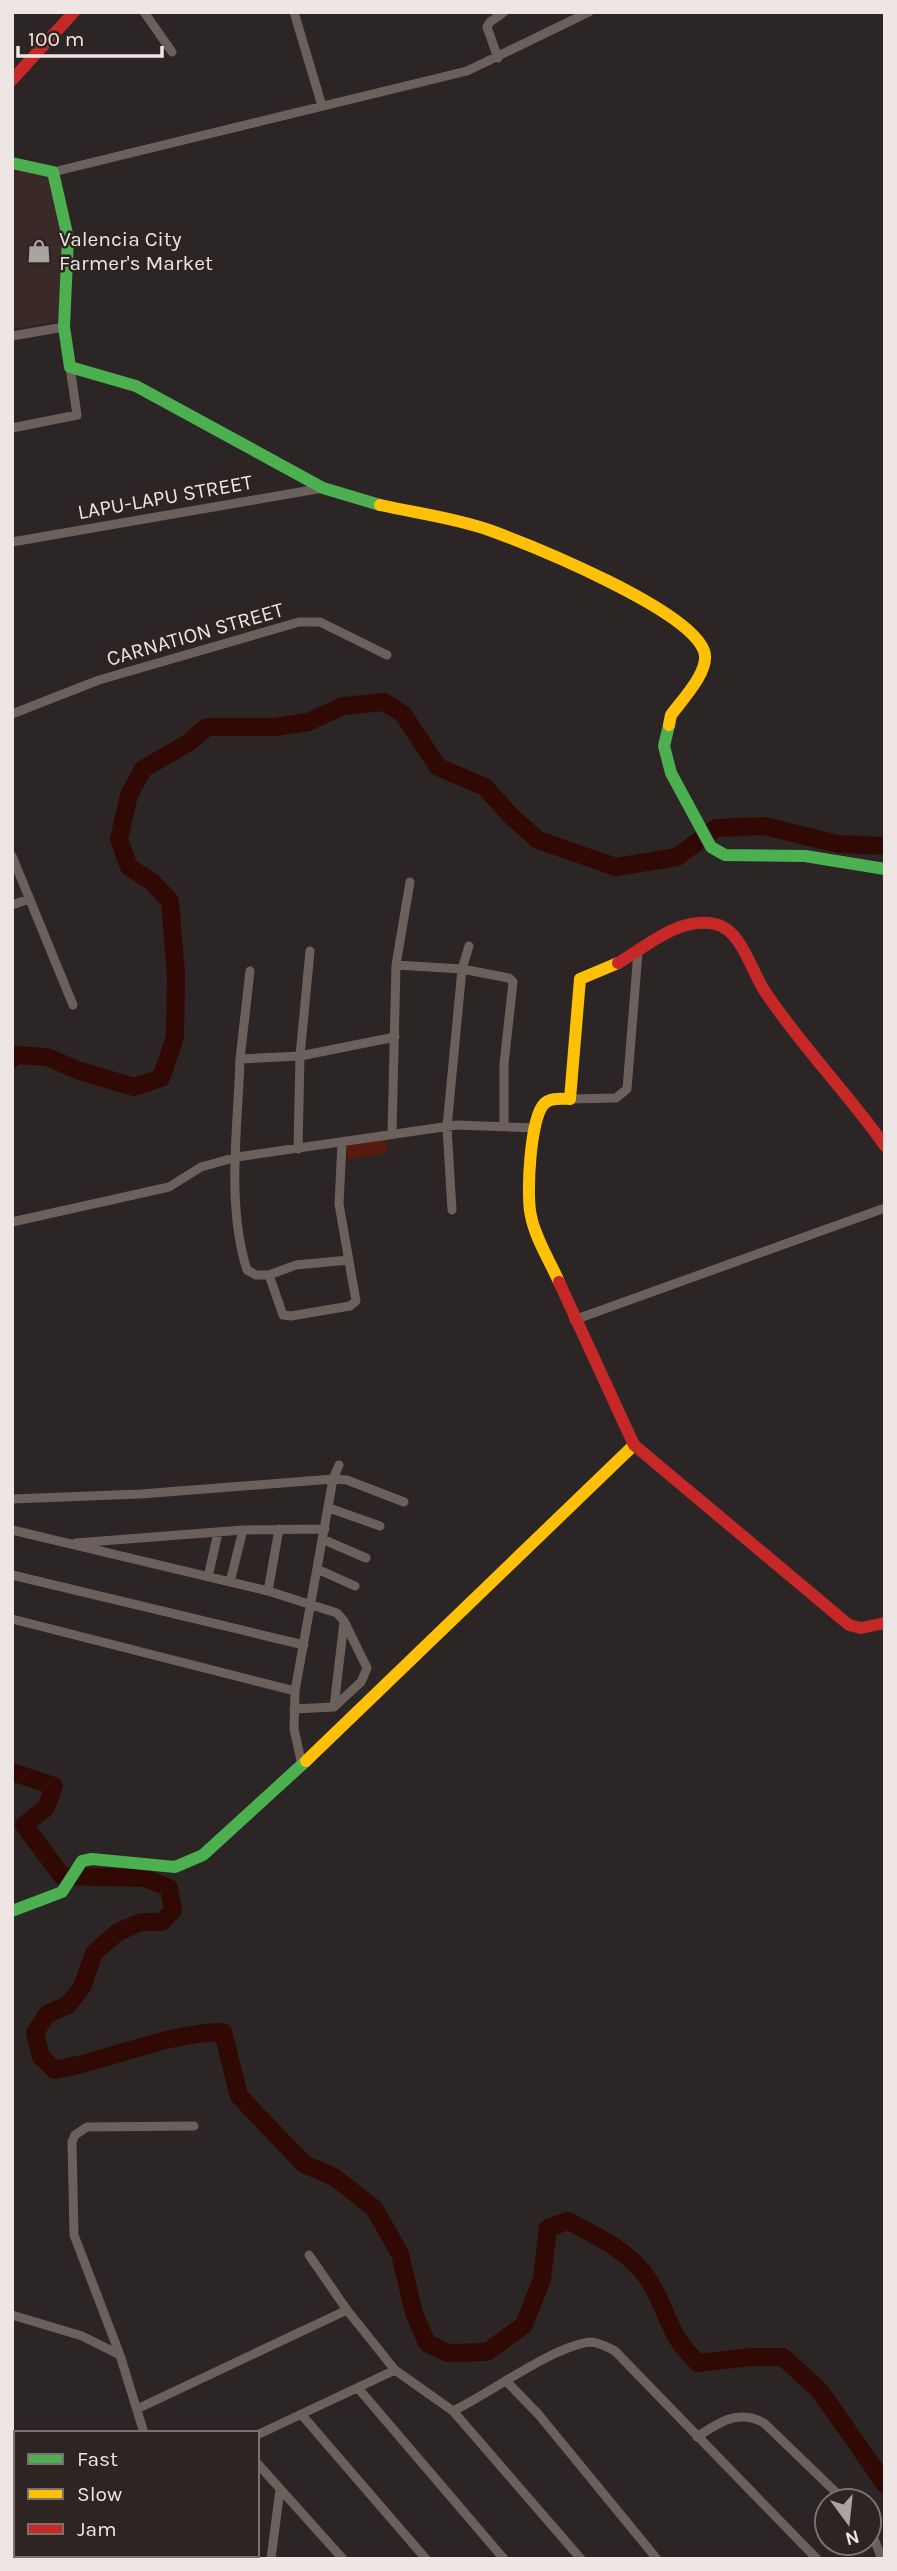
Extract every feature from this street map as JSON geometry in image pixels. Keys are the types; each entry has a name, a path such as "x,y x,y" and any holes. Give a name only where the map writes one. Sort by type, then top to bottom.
{"street":[{"path":"12,80 74,12"},
{"path":"144,12 172,52"},
{"path":"294,12 322,106"},
{"path":"498,58 487,27 504,12"},
{"path":"12,163 53,172 467,71 498,58 577,14 589,12"},
{"path":"12,428 77,415 64,327 68,238 53,172"},
{"path":"12,336 64,327"},
{"path":"70,367 136,386 323,488 368,502 486,529 561,559 665,611 689,629 704,651 705,665 671,715 664,746 671,773 711,847 725,855 805,856 885,869"},
{"name":"LAPU-LAPU STREET","path":"12,542 323,488"},
{"name":"CARNATION STREET","path":"12,714 99,680 299,622 320,622 387,655"},
{"path":"12,856 73,1005"},
{"path":"392,1133 396,965 410,883"},
{"path":"12,905 29,899"},
{"path":"570,1099 580,979 619,963 684,925 713,923 728,929 762,988 885,1146"},
{"path":"452,1210 447,1127 462,969 469,946"},
{"path":"298,1149 300,1056 310,951"},
{"path":"638,952 627,1089 616,1098 570,1099 544,1103 535,1128 528,1199 531,1219 574,1320 634,1445 849,1625 861,1628 885,1623"},
{"path":"396,965 462,969 509,978 513,982 504,1064 504,1124"},
{"path":"250,971 240,1059 237,1157 237,1204 245,1265 249,1272 269,1275 296,1265 349,1260"},
{"path":"240,1059 300,1056 395,1037"},
{"path":"12,1222 169,1187 201,1167 237,1157 447,1127 504,1124 535,1128"},
{"path":"269,1275 283,1315 291,1316 354,1304 357,1298 339,1204 342,1143"},
{"path":"574,1320 885,1208"},
{"path":"12,1911 62,1892 76,1867 92,1859 175,1867 188,1864 203,1855 302,1765 634,1445"},
{"path":"302,1765 294,1729 295,1691 333,1479 339,1465"},
{"path":"12,1499 141,1494 333,1479 347,1480 404,1502"},
{"path":"329,1508 380,1526"},
{"path":"268,1591 279,1529"},
{"path":"68,1544 279,1529 323,1534 366,1558"},
{"path":"12,1530 268,1591 329,1609 344,1620 367,1672 334,1707 293,1709"},
{"path":"230,1582 243,1530"},
{"path":"208,1577 218,1533"},
{"path":"317,1569 355,1586"},
{"path":"12,1575 304,1644"},
{"path":"12,1619 295,1691"},
{"path":"334,1707 344,1620"},
{"path":"143,2431 120,2355 75,2235 72,2142 75,2136 87,2127 194,2126"},
{"path":"309,2255 347,2310 396,2370 453,2411 581,2559"},
{"path":"136,2409 347,2310"},
{"path":"12,2315 82,2336 120,2355"},
{"path":"453,2411 559,2352 590,2342 602,2344 615,2351 817,2559"},
{"path":"259,2434 396,2370"},
{"path":"507,2382 657,2559"},
{"path":"358,2388 505,2559"},
{"path":"301,2414 426,2559"},
{"path":"696,2437 740,2416 752,2416 764,2423 830,2487"},
{"path":"259,2465 343,2559"},
{"path":"271,2559 280,2489"},
{"path":"331,2559 332,2547"}],"shaded area":[{"name":"Valencia City Farmer's Market","path":"12,167 50,175 63,222 60,321 12,329"},
{"path":"386,1137 388,1152 348,1160 346,1145"}],"waterway":[{"path":"12,1059 17,1055 47,1057 80,1071 134,1087 161,1078 175,1037 176,974 170,901 152,882 129,867 119,839 129,795 143,769 188,743 207,727 275,727 308,722 343,706 384,702 403,714 438,767 485,787 511,816 538,840 616,867 677,857 716,828 764,826 838,844 885,846"},
{"path":"12,1772 54,1786 46,1808 24,1825 62,1876 145,1878 169,1888 173,1910 162,1922 141,1922 118,1932 94,1953 82,1987 68,2005 47,2014 35,2033 41,2057 55,2070 180,2037 223,2032 239,2096 304,2164 334,2177 374,2208 400,2254 414,2313 427,2343 448,2353 487,2352 524,2325 542,2279 548,2228 568,2221 612,2245 641,2269 655,2291 680,2343 698,2363 751,2357 783,2357 820,2391 885,2484"}],"traffic: fast":[{"path":"12,163 53,172 68,238 64,327 70,367 136,386 323,488 380,505"},
{"path":"669,725 664,746 671,773 711,847 725,855 805,856 885,869"},
{"path":"12,1911 62,1892 82,1861 92,1859 175,1867 203,1855 306,1761"}],"traffic: slow":[{"path":"380,505 463,522 510,538 607,581 641,598 670,617 692,634 704,651 705,659 700,676 671,715 669,725"},
{"path":"559,1282 539,1241 531,1216 529,1176 532,1141 539,1112 544,1104 553,1099 570,1099 580,979 618,963"},
{"path":"306,1761 634,1445"}],"traffic: jam":[{"path":"12,80 74,12"},
{"path":"618,963 664,934 689,924 715,924 724,927 739,942 764,990 778,1010 885,1146"},
{"path":"559,1282 634,1445 849,1625 861,1628 885,1623"}],"place":[{"name":"Valencia City Farmer's Market","path":"39,251"}]}
